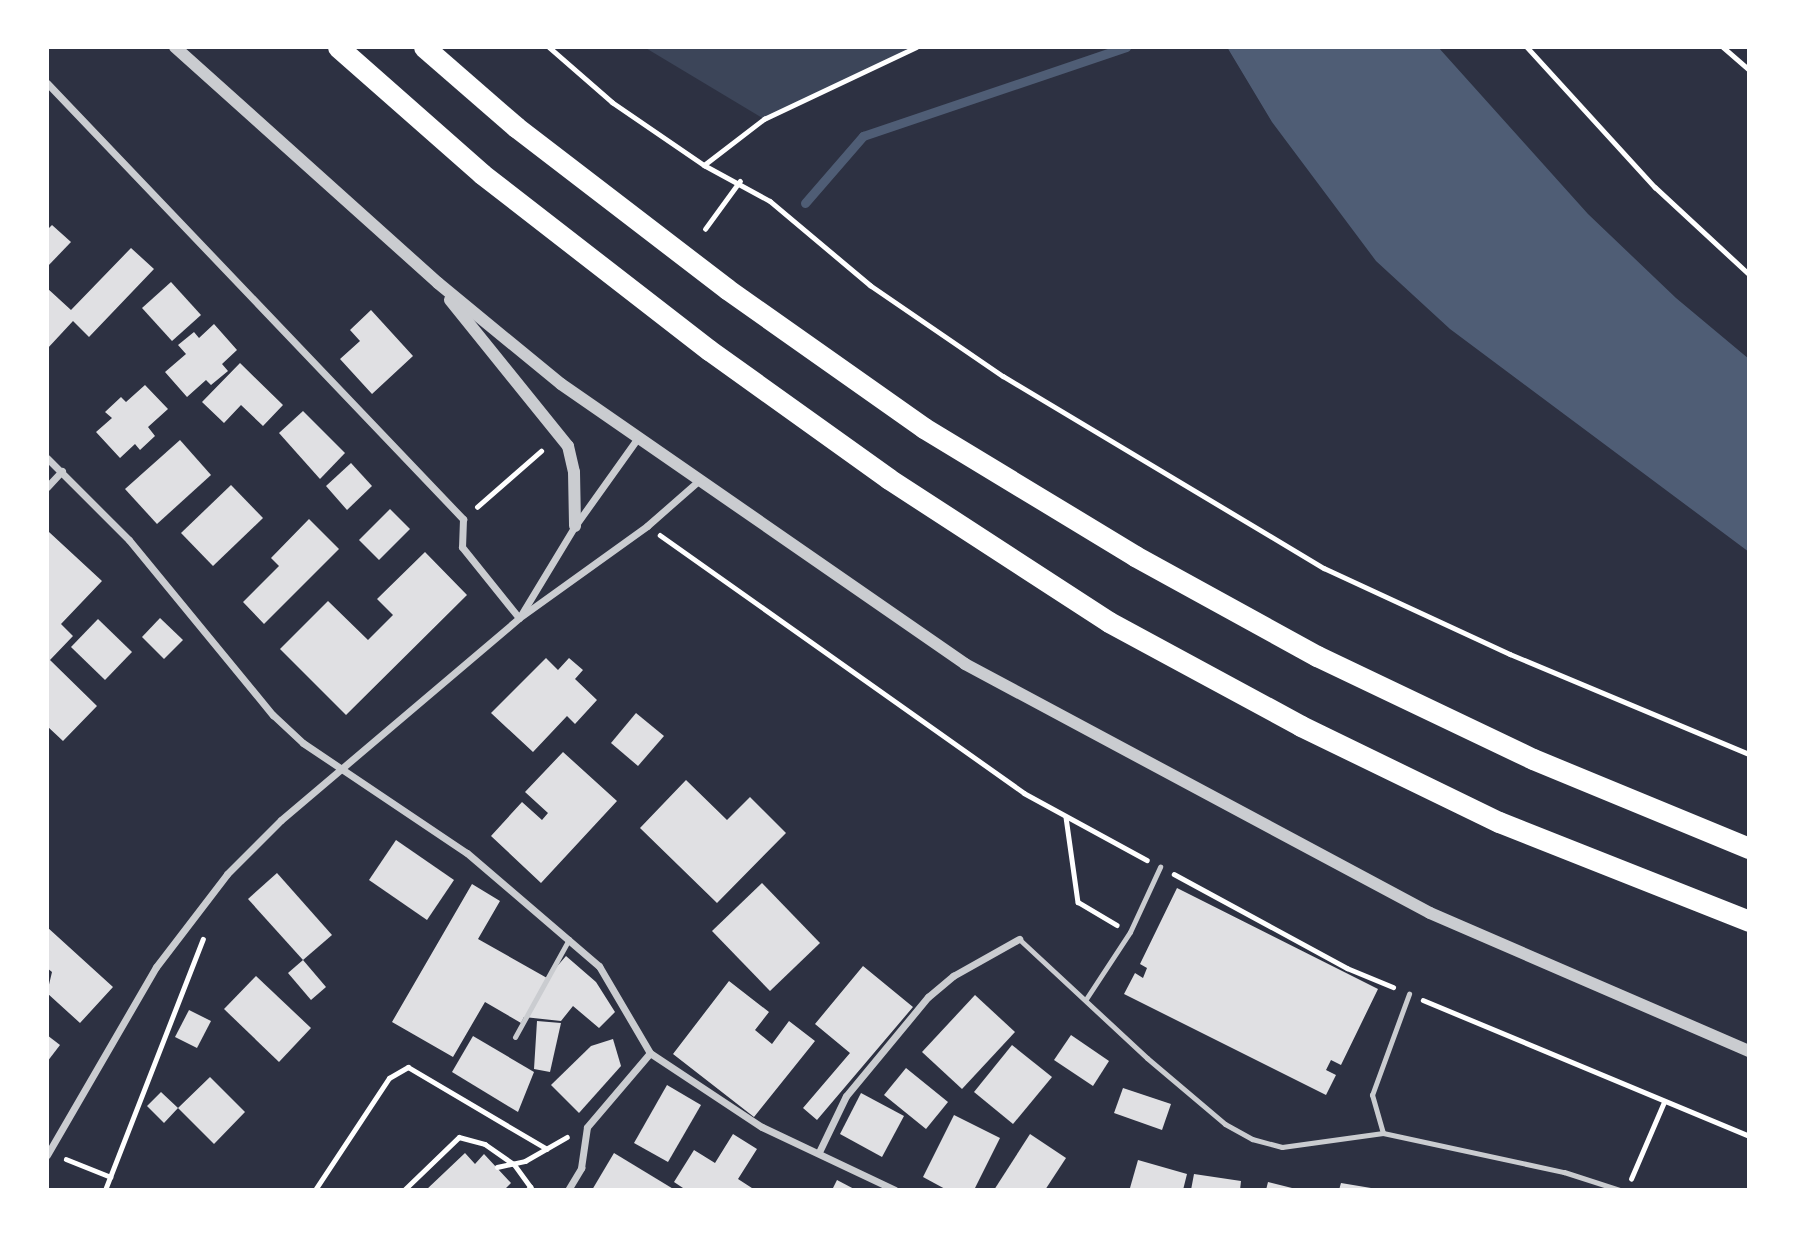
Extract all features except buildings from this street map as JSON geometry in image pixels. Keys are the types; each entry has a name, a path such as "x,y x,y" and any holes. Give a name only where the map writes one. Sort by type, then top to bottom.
{"highway":[{"path":"338,47 482,174 709,350 889,479 1109,622 1301,726 1499,822 1749,921"},
{"path":"424,47 516,127 727,289 924,428 1135,556 1317,656 1521,754 1749,848"}],"street":[{"path":"175,47 438,283 561,384 696,482 965,664 1430,913 1749,1051"},
{"path":"47,83 463,519 462,547 519,618"},
{"path":"438,283 568,446 574,472 575,526"},
{"path":"519,618 575,526 637,439"},
{"path":"47,458 129,541 273,715 303,743 467,853 599,966 650,1053 762,1127 895,1190"},
{"path":"47,487 62,471"},
{"path":"48,1154 176,939 228,874 281,820 519,618 647,526 696,482"},
{"path":"818,1152 846,1096 928,997 953,976 1018,939"},
{"path":"568,1190 581,1168 587,1127 650,1053"}],"lane":[{"path":"1086,999 1130,932 1160,867"},
{"path":"515,1037 569,938"},
{"path":"1018,939 1147,1058 1225,1124 1252,1139 1282,1147 1383,1133 1564,1172 1620,1190"},
{"path":"1383,1133 1372,1095 1409,994"}],"path":[{"path":"549,47 612,102 704,165 740,181 870,285 1003,376 1324,568 1510,654 1749,754"},
{"path":"704,165 764,119 916,47"},
{"path":"1527,47 1655,187 1749,274"},
{"path":"1723,47 1749,70"},
{"path":"705,229 740,181"},
{"path":"463,519 541,451"},
{"path":"659,534 1024,793 1347,968 1749,1136"},
{"path":"1066,816 1078,902 1130,932"},
{"path":"105,1190 208,925"},
{"path":"315,1190 390,1078 408,1067 547,1149"},
{"path":"1627,1190 1664,1102"},
{"path":"497,1167 514,1164 576,1132"},
{"path":"404,1190 459,1138 485,1144 514,1164 531,1187 528,1190"},
{"path":"48,1154 111,1177"}],"shaded area":[{"path":"644,47 905,47 907,52 764,119"},
{"path":"1227,47 1438,47 1588,214 1676,298 1749,359 1749,552 1450,329 1376,261 1272,122"}],"waterway":[{"path":"805,203 863,136 1126,47"}]}
